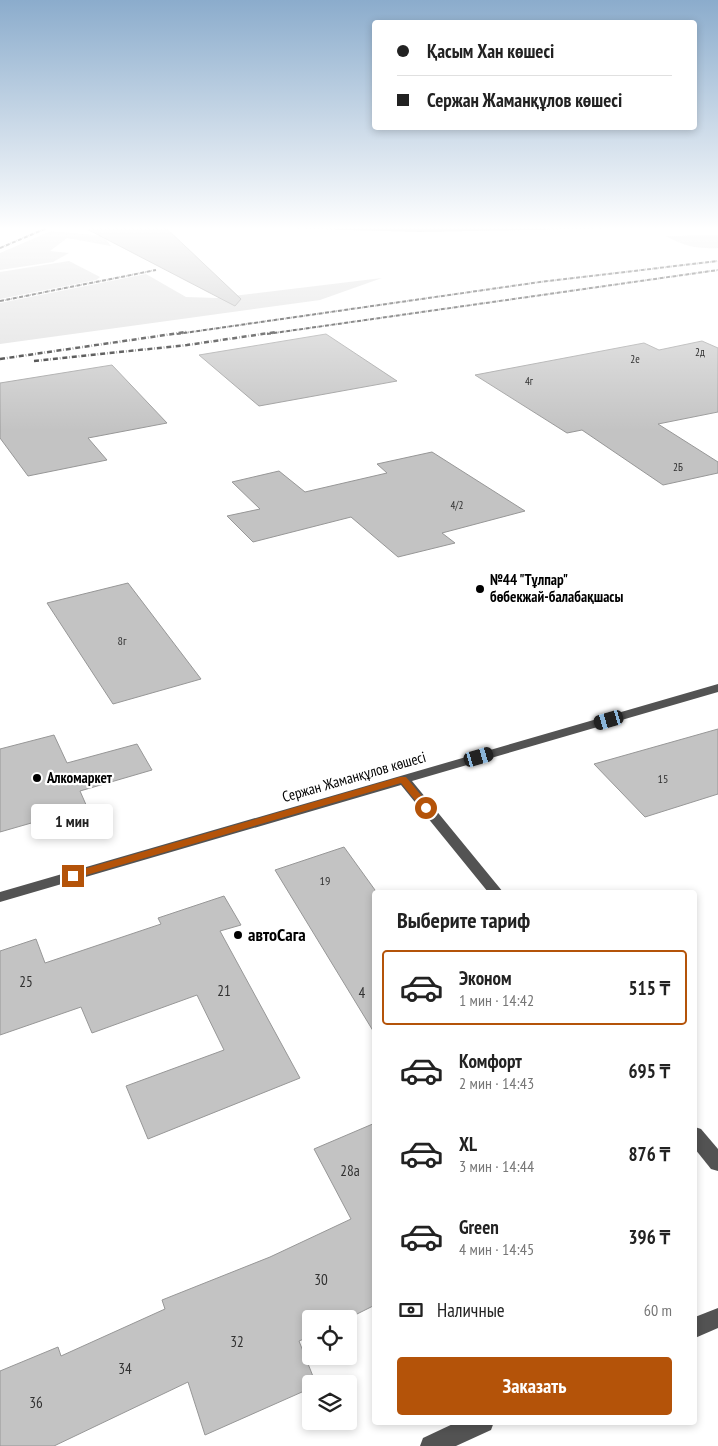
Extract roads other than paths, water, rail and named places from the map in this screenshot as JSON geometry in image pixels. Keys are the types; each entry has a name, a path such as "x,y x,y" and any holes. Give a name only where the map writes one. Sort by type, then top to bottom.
{"street":[{"name":"Сержан Жаманқұлов көшесі","path":"0,897 718,688"},
{"path":"403,779 494,890"},
{"path":"697,1137 718,1163"},
{"path":"697,1327 718,1318"},
{"path":"431,1446 476,1425"}],"railway":[{"path":"0,301 28,295"},
{"path":"177,334 446,295"},
{"path":"267,334 538,295"},
{"path":"0,359 186,332"},
{"path":"34,361 187,345 276,332"}],"place":[{"name":"№44 \"Тұлпар\" бөбекжай-балабақшасы","path":"480,589"},
{"name":"Алкомаркет","path":"37,778"},
{"name":"автоСага","path":"238,935"}]}
